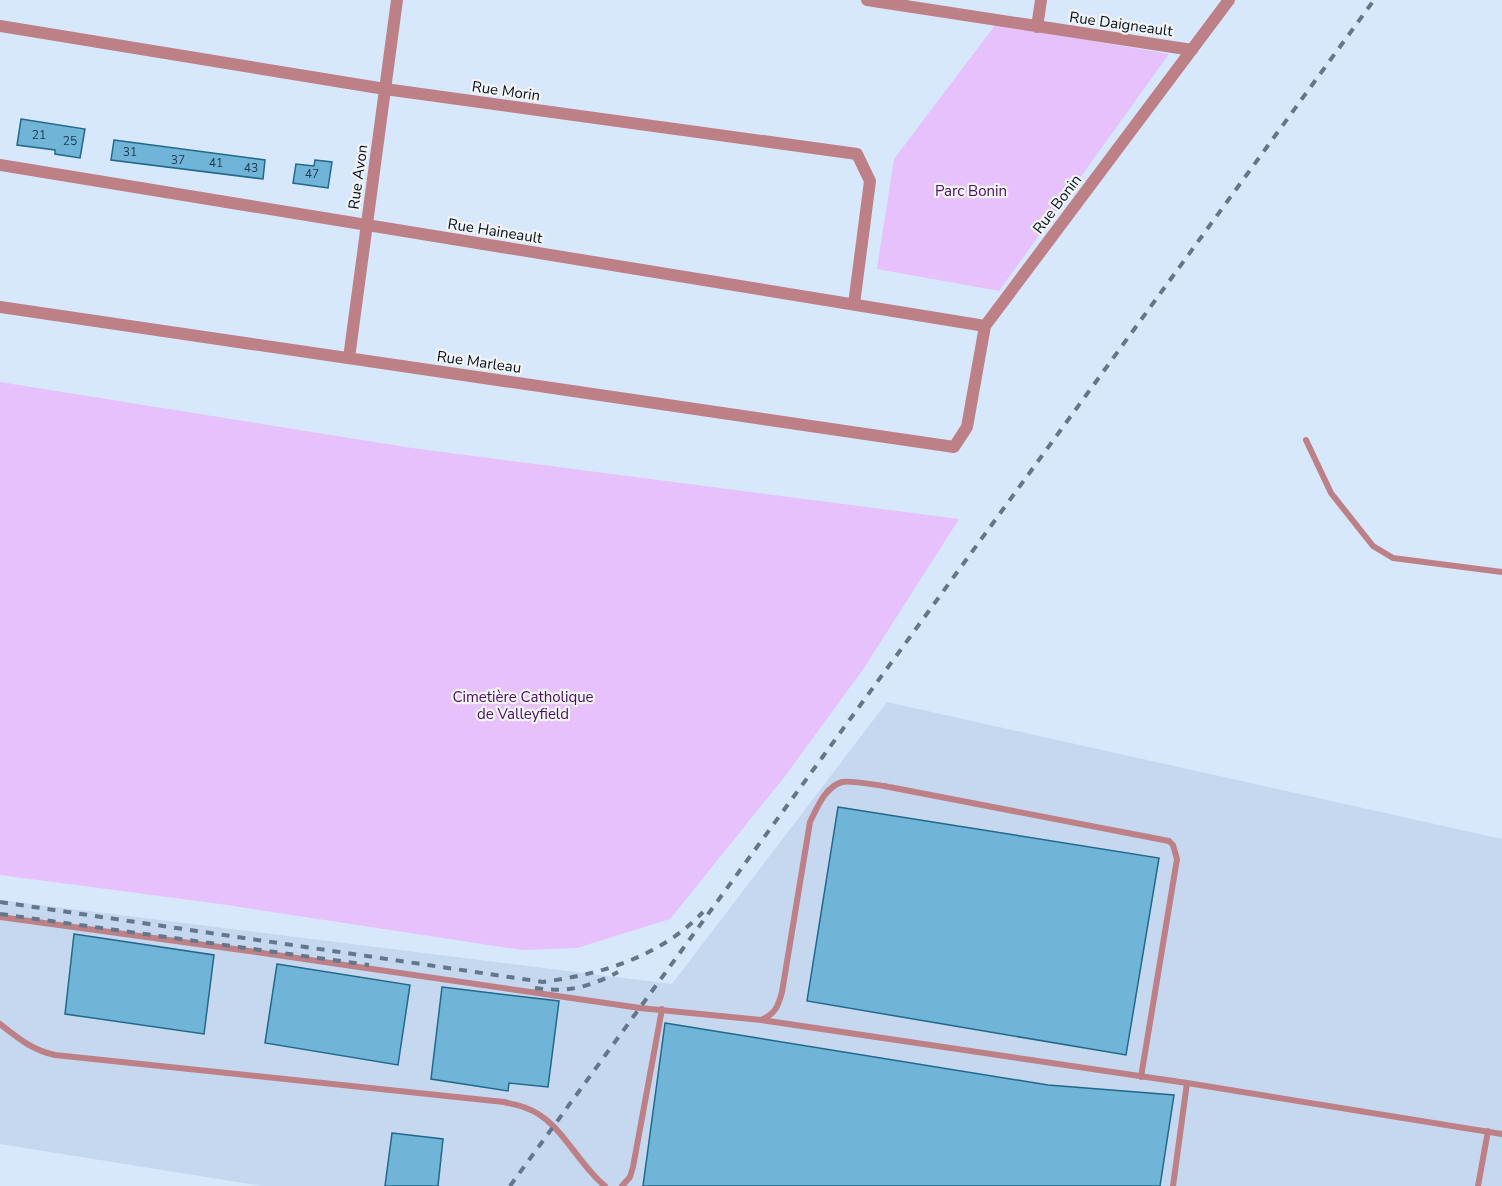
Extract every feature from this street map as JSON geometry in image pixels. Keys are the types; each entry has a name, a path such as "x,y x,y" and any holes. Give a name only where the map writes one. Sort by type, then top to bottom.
{"street":[{"name":"Rue Avon","path":"349,358 396,0"},
{"name":"Rue Daigneault","path":"867,0 1192,50"},
{"path":"1037,27 1041,0"},
{"name":"Rue Bonin","path":"954,447 967,427 985,326 1229,0"},
{"name":"Rue Morin","path":"0,26 385,89 857,154 870,182 854,304"},
{"name":"Rue Haineault","path":"0,165 985,326"},
{"name":"Rue Marleau","path":"0,307 954,447"}],"lane":[{"path":"1306,440 1331,493 1373,546 1393,558 1502,572"},
{"path":"761,1020 771,1016 778,1008 810,822 820,801 843,782 884,786 1169,841 1173,845 1177,859 1141,1077"},
{"path":"0,917 640,1008 761,1020 1187,1083 1502,1134"},
{"path":"622,1186 630,1177 633,1167 662,1009"},
{"path":"0,1024 40,1052 504,1102 520,1106 542,1116 603,1186"},
{"path":"1173,1186 1187,1083"},
{"path":"1478,1186 1488,1131"}],"shaded area":[{"path":"887,702 1502,839 1502,1186 263,1186 0,1144 0,900 672,984"}],"green space":[{"name":"Parc Bonin","path":"996,24 1169,54 999,291 877,269 894,159"},
{"name":"Cimetière Catholique de Valleyfield","path":"0,382 412,448 959,519 864,668 786,775 670,919 577,948 522,950 220,904 0,875"}],"building":[{"path":"21,119 85,129 80,158 55,154 55,150 17,145"},
{"path":"114,140 265,160 263,179 111,160"},
{"path":"315,160 332,162 328,188 293,183 296,164 314,166"},
{"path":"838,807 1159,858 1126,1055 807,1001"},
{"path":"74,934 214,955 204,1034 65,1014"},
{"path":"277,964 410,985 398,1065 265,1043"},
{"path":"442,987 559,1001 548,1087 509,1083 508,1091 431,1079"},
{"path":"665,1023 1048,1085 1174,1095 1160,1186 643,1186"},
{"path":"392,1133 443,1139 438,1186 385,1186"}],"railway":[{"path":"510,1186 1374,0"},
{"path":"0,902 543,982 587,974 629,961 668,941 703,912"},
{"path":"0,914 369,965"},
{"path":"535,988 568,989 598,982 618,972"}]}
